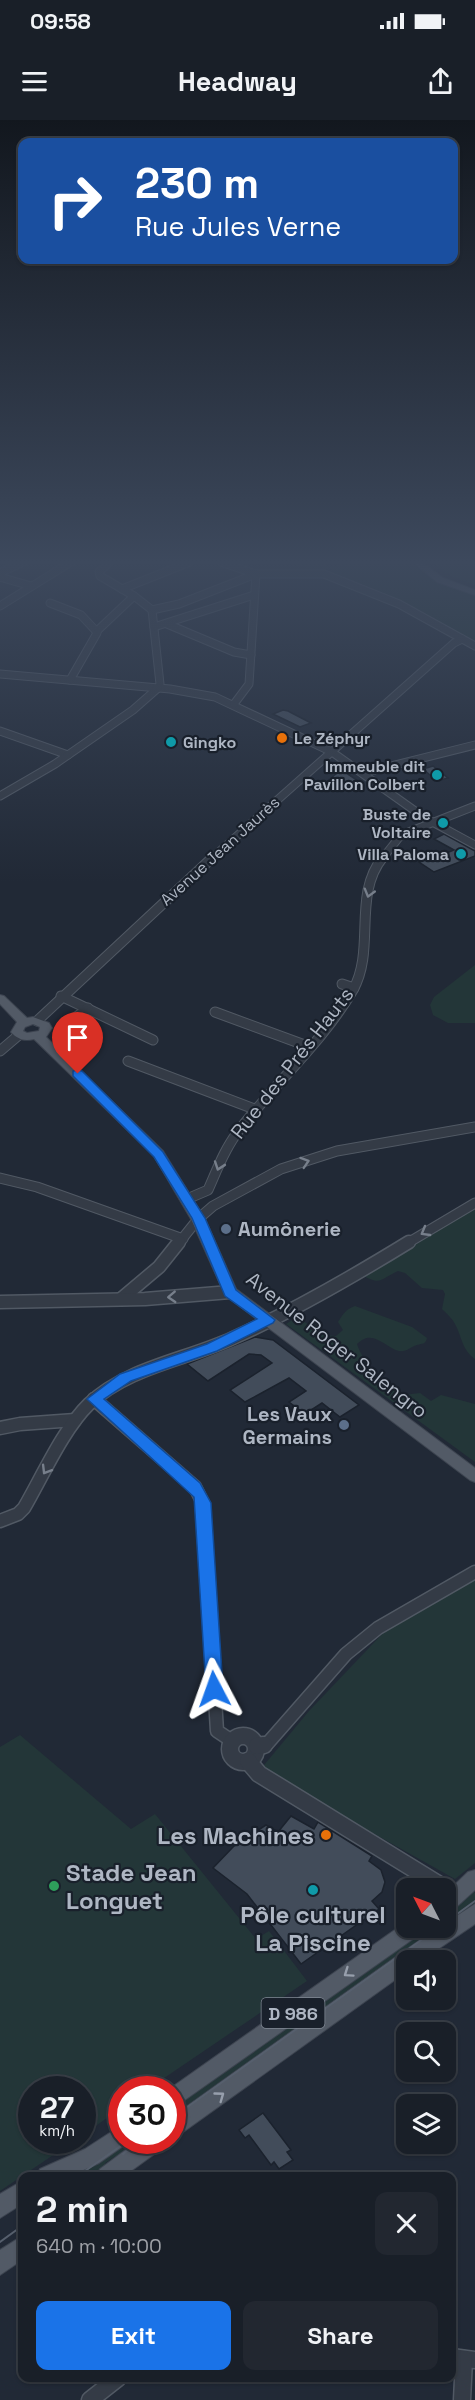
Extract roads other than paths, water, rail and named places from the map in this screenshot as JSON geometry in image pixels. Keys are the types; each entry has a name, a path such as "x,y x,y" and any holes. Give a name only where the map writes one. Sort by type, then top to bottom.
{"main road":[{"path":"0,998 22,1028 38,1036 46,1028 37,1021 22,1028"},
{"name":"Avenue Roger Salengro","path":"38,1036 159,1155 198,1218 230,1292 475,1476"},
{"path":"456,1895 475,1878"},
{"name":"D 986","path":"423,1950 475,1913"},
{"name":"D 986","path":"186,2089 399,1938"},
{"name":"D 986","path":"186,2120 396,1969"},
{"path":"56,2172 92,2156 108,2145"},
{"path":"113,2172 138,2154"},
{"path":"0,2207 18,2195"},
{"path":"0,2264 18,2250"}],"street":[{"path":"70,680 76,668"},
{"path":"0,796 18,788 137,707 158,688 160,684 158,668"},
{"path":"234,704 249,684 250,668"},
{"name":"Avenue Jean Jaurès","path":"37,1021 61,996 426,668"},
{"path":"0,674 191,692 234,704 332,752 431,822 448,828 475,845"},
{"path":"0,731 68,755"},
{"path":"363,773 475,745"},
{"name":"Rue des Prés Hauts","path":"187,1199 208,1190 224,1153 310,1047 354,988 364,952 366,897 378,863 401,835 475,806"},
{"path":"448,828 456,813"},
{"path":"342,984 354,988"},
{"path":"61,996 153,1040"},
{"path":"63,1030 67,1024 88,1008"},
{"path":"215,1012 310,1047"},
{"path":"0,1051 22,1028"},
{"path":"128,1061 257,1110"},
{"path":"121,1299 159,1267 198,1218 235,1192 281,1169 337,1151 475,1127"},
{"path":"0,1178 38,1187 183,1239"},
{"path":"0,1521 18,1514 24,1508 75,1420 94,1399 126,1378 212,1347 297,1307 475,1203"},
{"path":"0,1302 121,1299 230,1292"},
{"path":"94,1399 195,1487 201,1495 217,1731 232,1741"},
{"path":"0,1428 20,1424 75,1420"},
{"path":"257,1746 267,1744 346,1654 382,1624 475,1572"},
{"path":"257,1746 248,1738 240,1737 232,1741 229,1748 231,1755 238,1760 248,1761 259,1774 432,1878"},
{"path":"248,1761 256,1753 257,1746"},
{"path":"462,2400 463,2359"},
{"path":"90,2400 113,2382"}],"tram line":[{"path":"456,1915 475,1901"},
{"path":"186,2108 424,1938"},
{"path":"84,2172 109,2154"},
{"path":"0,2242 18,2229"}],"place":[{"name":"Le Zéphyr","path":"282,738"},
{"name":"Gingko","path":"171,742"},
{"name":"Immeuble dit Pavillon Colbert","path":"437,775"},
{"name":"Buste de Voltaire","path":"443,823"},
{"name":"Villa Paloma","path":"461,854"},
{"name":"Aumônerie","path":"226,1229"},
{"name":"Les Vaux Germains","path":"344,1425"},
{"name":"Les Machines","path":"326,1835"},
{"name":"Stade Jean Longuet","path":"54,1886"},
{"name":"Pôle culturel La Piscine","path":"313,1890"}]}
